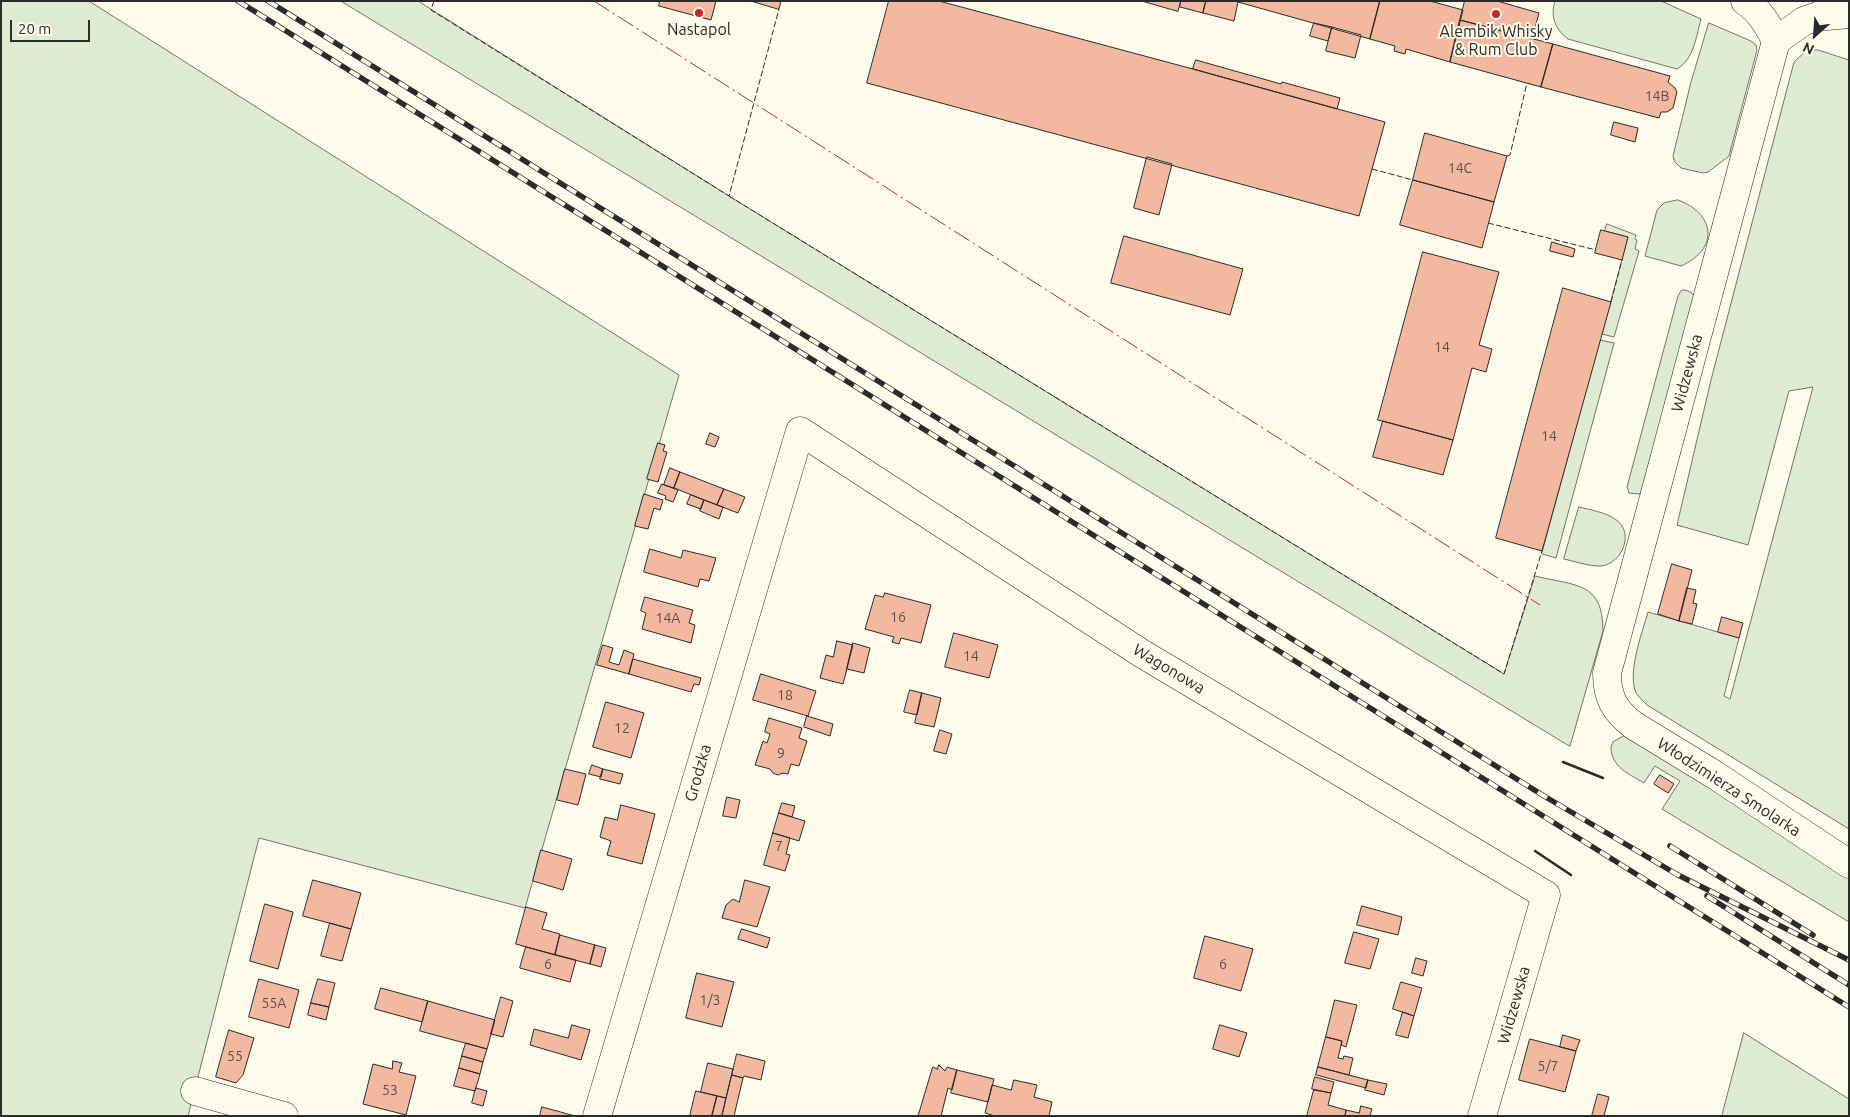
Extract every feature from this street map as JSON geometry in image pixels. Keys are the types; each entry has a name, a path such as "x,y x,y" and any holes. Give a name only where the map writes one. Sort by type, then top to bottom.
{"street":[{"path":"1745,1 1764,20 1776,41 1804,21 1815,17 1849,14"},
{"path":"1828,1 1849,8"},
{"name":"Widzewska","path":"1614,705 1607,688 1607,673 1776,41"},
{"name":"Wagonowa","path":"800,431 1141,653 1546,895"},
{"name":"Grodzka","path":"597,1116 800,431"},
{"name":"Włodzimierza Smolarka","path":"1614,705 1621,716 1633,726 1715,775 1849,864"},
{"name":"Widzewska","path":"1482,1116 1546,895"},
{"path":"195,1091 284,1116"}],"green space":[{"path":"1,1 89,1 679,375 525,908 259,838 188,1116 1,1116"},
{"path":"341,1 418,1 729,196 1504,674 1535,576 1584,589 1592,594 1598,603 1602,615 1603,631 1570,746"},
{"path":"1555,1 1661,1 1701,19 1691,54 1683,65 1677,69 1568,39 1557,27 1553,17"},
{"path":"1709,23 1751,41 1756,45 1757,50 1729,156 1708,172 1703,173 1681,168 1675,162 1673,156 1691,82"},
{"path":"1818,50 1849,60 1849,829 1647,705 1636,693 1633,675 1636,653 1648,612 1739,638 1724,696 1730,699 1813,387 1789,391 1748,545 1677,525 1711,380 1794,62 1806,51"},
{"path":"1678,200 1691,206 1700,214 1706,223 1708,232 1707,241 1702,250 1693,259 1681,266 1645,256 1657,210 1664,203"},
{"path":"1607,224 1636,235 1635,249 1639,251 1614,337 1602,334 1628,237 1605,231"},
{"path":"1684,290 1694,295 1694,306 1641,492 1639,494 1629,493 1627,487 1678,296"},
{"path":"1600,340 1614,343 1556,558 1542,554"},
{"path":"1579,507 1607,515 1621,524 1624,530 1624,544 1618,557 1612,562 1597,566 1564,559"},
{"path":"1624,736 1849,874 1849,922 1662,809 1680,781 1655,766 1644,783 1617,765 1611,747 1613,742"},
{"path":"1744,1033 1849,1099 1849,1116 1722,1116"}],"building":[{"name":"Nastapol","path":"660,1 716,1 711,20 659,6"},
{"name":"Nastapol","path":"751,1 781,1 779,9"},
{"path":"889,1 939,1 1385,122 1359,216 867,83"},
{"path":"1142,1 1181,1 1178,11"},
{"path":"1181,1 1206,1 1203,13 1180,7"},
{"path":"1206,1 1380,1 1370,39 1238,2 1234,21 1203,13"},
{"path":"1380,1 1430,1 1463,10 1450,62 1406,49 1405,54 1394,51 1395,46 1370,39"},
{"path":"1465,1 1497,1 1539,13 1532,39 1460,20"},
{"path":"1460,20 1553,44 1541,87 1450,62"},
{"path":"1314,23 1332,27 1328,41 1310,36"},
{"path":"1332,27 1361,35 1355,58 1326,51"},
{"path":"1553,44 1670,76 1668,82 1677,92 1673,108 1667,112 1661,112 1659,118 1541,87"},
{"path":"1196,60 1281,84 1282,82 1340,98 1337,109 1193,69"},
{"path":"1614,122 1638,128 1635,142 1611,135"},
{"path":"1425,133 1507,156 1494,202 1413,180"},
{"path":"1147,157 1172,164 1159,215 1134,208"},
{"path":"1413,180 1494,202 1482,248 1400,225"},
{"path":"1601,230 1628,237 1622,260 1595,253"},
{"path":"1124,236 1243,269 1230,315 1111,283"},
{"path":"1552,242 1575,249 1573,257 1550,251"},
{"path":"1423,252 1499,272 1479,345 1492,349 1486,372 1472,368 1453,440 1378,420"},
{"path":"1563,288 1611,302 1542,551 1496,538"},
{"path":"1383,421 1453,440 1443,475 1373,457"},
{"path":"710,433 719,437 715,447 706,444"},
{"path":"658,443 665,445 663,451 667,452 658,482 647,479"},
{"path":"670,468 680,472 674,488 664,485"},
{"path":"680,472 724,489 717,505 674,488"},
{"path":"662,484 678,490 673,502 665,499 666,496 658,493"},
{"path":"724,489 745,497 738,513 717,505"},
{"path":"644,494 663,500 660,510 654,508 648,529 635,526"},
{"path":"691,495 704,500 701,509 687,504"},
{"path":"704,500 723,507 719,519 700,511"},
{"path":"650,549 681,558 683,550 716,558 709,581 700,579 698,587 644,572"},
{"path":"1672,564 1692,570 1679,621 1658,614"},
{"path":"1687,588 1696,590 1693,603 1697,604 1692,624 1679,621"},
{"path":"885,593 931,605 921,643 901,638 899,644 892,642 894,637 865,629 875,595 883,597"},
{"path":"645,597 693,610 689,623 695,625 691,643 642,629 646,613 641,611"},
{"path":"1722,617 1743,623 1739,638 1718,632"},
{"path":"954,633 998,645 989,678 945,667"},
{"path":"837,641 853,645 843,684 820,678 826,655 833,657"},
{"path":"853,643 870,648 864,673 847,669"},
{"path":"603,645 613,648 609,662 619,665 624,650 634,654 629,674 597,665"},
{"path":"633,659 701,678 699,685 694,684 691,692 629,674"},
{"path":"761,674 816,691 808,716 753,700"},
{"path":"910,690 922,693 917,715 904,712"},
{"path":"922,693 941,698 934,727 915,723"},
{"path":"606,702 644,713 631,758 593,747"},
{"path":"807,716 833,724 830,736 804,727"},
{"path":"769,718 802,728 799,738 807,741 799,766 791,764 788,774 778,775 770,769 755,765 763,741 767,743 770,734 765,732"},
{"path":"940,730 952,734 946,754 934,751"},
{"path":"592,765 603,769 601,777 589,774"},
{"path":"565,769 586,774 578,805 557,800"},
{"path":"603,769 623,774 620,784 600,779"},
{"path":"1660,775 1674,784 1668,793 1654,784"},
{"path":"727,797 740,800 736,818 723,816"},
{"path":"782,803 795,806 792,817 779,813"},
{"path":"621,805 655,814 642,864 607,855 611,841 600,837 605,817 617,820"},
{"path":"779,813 805,821 799,841 773,833"},
{"path":"773,833 790,838 786,854 790,855 785,871 764,865"},
{"path":"541,850 572,859 563,890 533,881"},
{"path":"313,880 361,893 351,929 303,916"},
{"path":"745,880 770,887 757,927 722,918 726,905 733,899 739,902"},
{"path":"265,904 293,912 278,969 250,961"},
{"path":"1362,906 1402,917 1398,935 1357,925"},
{"path":"526,907 547,913 542,929 560,934 555,955 516,944"},
{"path":"330,923 351,929 342,961 321,956"},
{"path":"742,929 770,938 767,948 738,939"},
{"path":"1354,932 1379,939 1370,969 1345,963"},
{"path":"560,935 595,945 590,964 555,955"},
{"path":"1205,936 1253,949 1241,991 1194,978"},
{"path":"595,945 606,948 601,967 590,964"},
{"path":"526,947 576,960 570,982 520,968"},
{"path":"1416,958 1427,961 1423,976 1412,973"},
{"path":"697,973 734,982 722,1027 686,1018"},
{"path":"259,979 299,990 289,1028 249,1017"},
{"path":"318,979 335,983 329,1007 311,1003"},
{"path":"1401,982 1422,988 1414,1016 1393,1009"},
{"path":"381,988 428,1001 422,1022 375,1009"},
{"path":"501,997 513,1001 503,1037 491,1034"},
{"path":"1335,1000 1357,1005 1346,1047 1341,1045 1342,1041 1326,1037"},
{"path":"428,1001 495,1020 487,1049 420,1031"},
{"path":"311,1003 329,1007 326,1020 308,1015"},
{"path":"1403,1012 1414,1016 1408,1038 1396,1035"},
{"path":"572,1025 590,1030 581,1060 530,1045 534,1029 568,1038"},
{"path":"1220,1025 1247,1033 1239,1057 1213,1049"},
{"path":"229,1030 254,1038 243,1075 236,1083 216,1077"},
{"path":"1563,1035 1580,1040 1576,1051 1560,1047"},
{"path":"1326,1037 1342,1041 1338,1058 1343,1059 1344,1056 1353,1058 1349,1075 1318,1067"},
{"path":"1530,1039 1576,1051 1565,1092 1519,1080"},
{"path":"466,1043 487,1049 483,1062 462,1056"},
{"path":"737,1054 765,1061 761,1080 732,1075"},
{"path":"462,1056 483,1062 480,1074 459,1068"},
{"path":"393,1061 402,1063 399,1072 416,1076 406,1115 363,1104 373,1064 392,1069"},
{"path":"708,1063 733,1069 726,1098 701,1092"},
{"path":"939,1065 945,1071 947,1067 957,1070 952,1090 948,1088 941,1116 918,1116 932,1069 933,1067 937,1069"},
{"path":"1318,1067 1368,1080 1366,1088 1316,1075"},
{"path":"459,1068 480,1074 475,1091 454,1086"},
{"path":"957,1070 994,1079 988,1102 951,1093"},
{"path":"732,1075 743,1078 734,1116 722,1116"},
{"path":"1315,1077 1334,1082 1331,1093 1312,1089"},
{"path":"1014,1080 1037,1085 1034,1097 1052,1102 1049,1116 995,1116 985,1113 992,1085 1011,1090"},
{"path":"1368,1080 1387,1084 1384,1095 1365,1090"},
{"path":"476,1088 487,1091 483,1106 472,1103"},
{"path":"1314,1090 1331,1093 1328,1105 1346,1110 1345,1116 1307,1116"},
{"path":"696,1091 717,1096 712,1116 690,1116"},
{"path":"1598,1094 1609,1097 1604,1116 1592,1116"},
{"path":"717,1096 726,1098 722,1116 712,1116"},
{"path":"1361,1106 1372,1109 1370,1115 1374,1116 1345,1116 1346,1110 1359,1113"},
{"path":"542,1107 557,1111 575,1116 540,1116"}],"railway":[{"path":"238,1 1849,1007"},
{"path":"268,1 1544,796 1678,875 1849,960"},
{"path":"1670,846 1813,935"},
{"path":"1707,896 1849,985"}],"fence":[{"path":"434,1 431,10 729,196 779,9"},
{"path":"1507,156 1510,155 1527,83"},
{"path":"1372,169 1413,180"},
{"path":"729,196 1504,674 1542,551"},
{"path":"1488,223 1596,250"},
{"path":"1611,302 1622,260"}],"wall":[{"path":"1563,762 1603,778"},
{"path":"1535,851 1571,875"}],"power":[{"path":"594,1 1540,605"}],"place":[{"name":"Nastapol","path":"699,13"},
{"name":"Alembik Whisky & Rum Club","path":"1496,14"}]}
